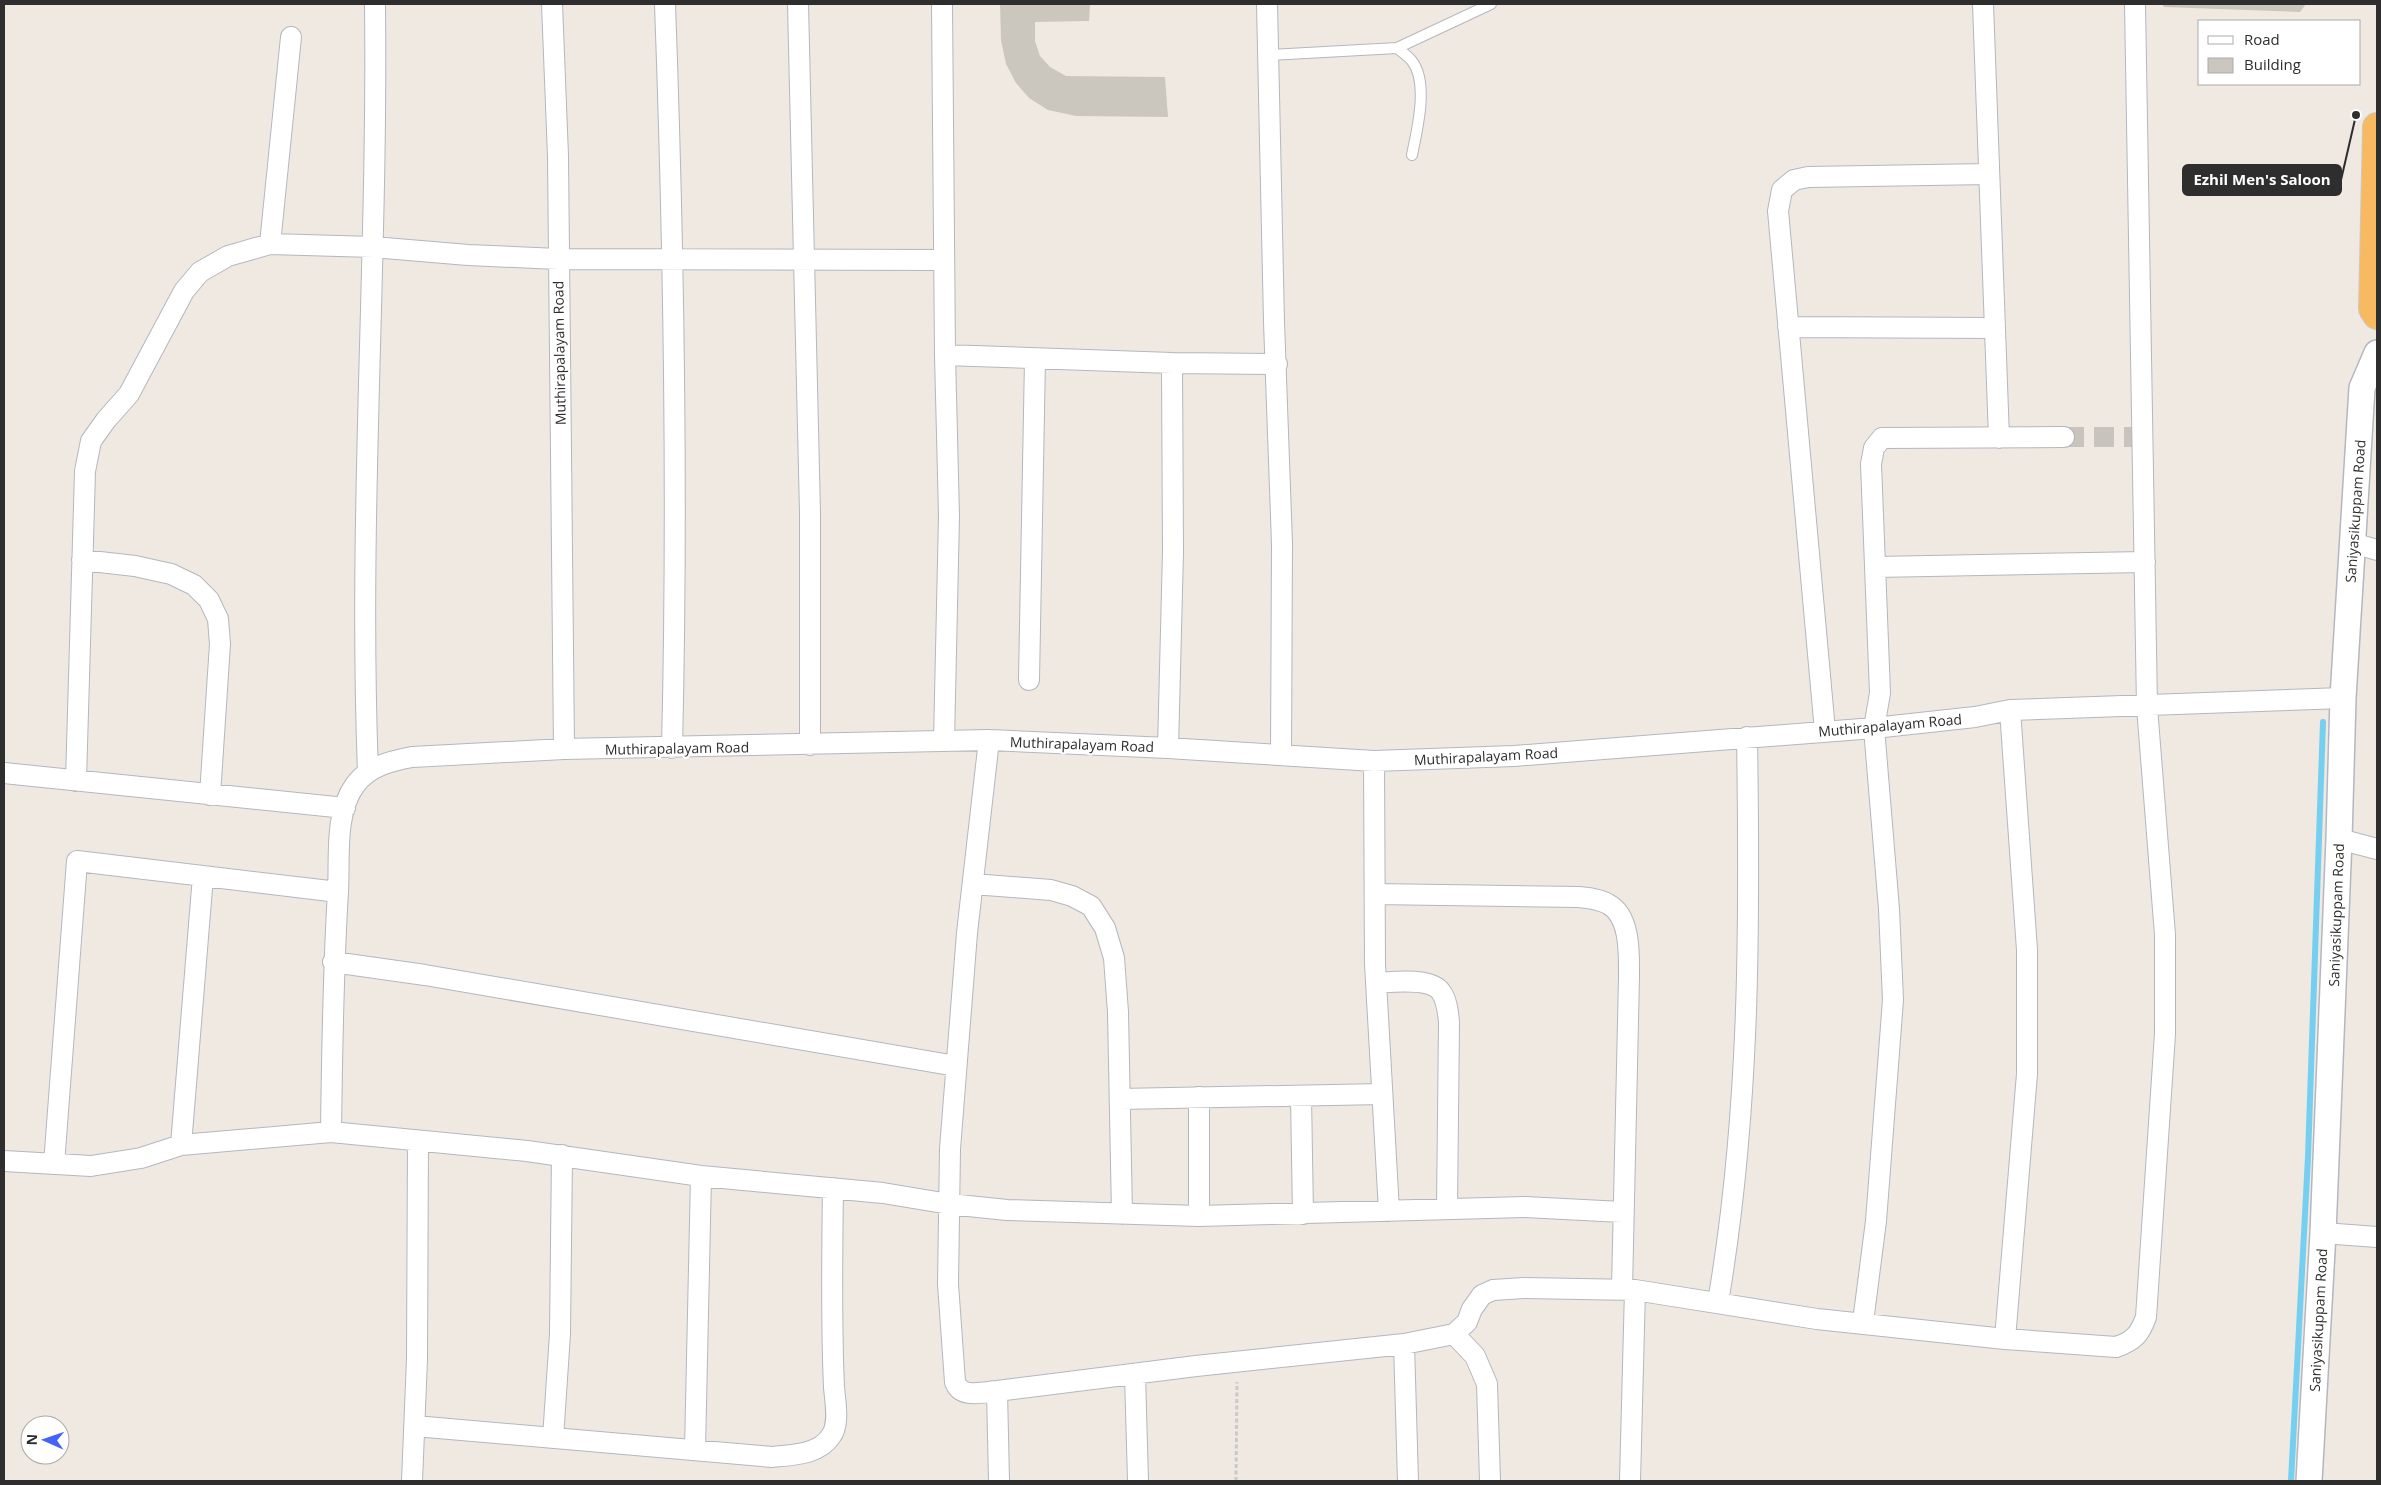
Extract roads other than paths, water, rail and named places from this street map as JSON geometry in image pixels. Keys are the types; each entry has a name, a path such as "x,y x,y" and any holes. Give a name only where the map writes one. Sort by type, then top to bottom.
{"highway":[{"path":"2377,127 2373,308 2377,315"}],"street":[{"path":"368,772 364,665 365,511 373,247 375,4"},
{"name":"Muthirapalayam Road","path":"552,4 558,156 564,749 989,740 1168,748 1374,761 1514,756 1825,732 1976,717 2010,710 2147,707 2343,698"},
{"path":"665,4 673,258 674,644 672,748"},
{"path":"798,4 805,258 810,745"},
{"path":"942,4 945,355 949,516 944,741"},
{"path":"1267,4 1282,544 1281,755"},
{"path":"1982,4 1999,438"},
{"path":"989,740 973,884 950,1149 948,1284 955,1382 957,1388 964,1392 997,1391 1404,1344 1454,1334 1467,1322 1476,1301 1482,1295 1493,1290 1524,1288 1628,1289 1816,1319 1863,1322 2004,1339 2116,1347 2131,1342 2140,1332 2146,1317 2165,1034 2165,935 2147,707 2135,4"},
{"path":"270,244 291,37"},
{"path":"1825,732 1778,211 1782,190 1794,180 1808,177 1989,174"},
{"path":"76,781 85,471 91,441 106,420 129,394 184,291 200,272 228,256 270,244 373,247 468,255 558,259 805,258 944,260"},
{"path":"1788,327 1995,328"},
{"name":"Saniyasikuppam Road","path":"2309,1481 2323,1234 2343,698 2362,388 2377,353"},
{"path":"945,355 1172,363 1277,364"},
{"path":"1029,680 1035,359"},
{"path":"1168,748 1173,552 1172,363"},
{"path":"1863,1322 1876,1221 1893,1000 1889,909 1874,728 1880,693 1871,464 1874,448 1882,438 2064,438"},
{"path":"2353,542 2377,550"},
{"path":"82,560 135,566 171,574 194,585 209,600 218,619 220,644 210,795"},
{"path":"1876,567 2145,562"},
{"path":"2004,1339 2027,1074 2027,950 2010,710"},
{"path":"1718,1302 1728,1243 1745,1076 1749,880 1747,738"},
{"path":"331,1132 333,962 345,808 355,785 368,772 390,762 412,757 564,749"},
{"path":"1374,761 1376,982 1388,1211"},
{"path":"4,773 345,808"},
{"path":"2339,840 2377,849"},
{"path":"54,1164 77,862 338,892"},
{"path":"181,1145 203,876"},
{"path":"973,884 1050,890 1072,896 1091,906 1105,928 1114,958 1118,1012 1122,1214"},
{"path":"1375,894 1578,897 1610,905 1619,915 1629,950 1622,1212 1628,1289 1630,1481"},
{"path":"333,962 425,975 956,1066"},
{"path":"1376,982 1418,982 1432,985 1440,990 1447,1005 1449,1022 1446,1209"},
{"path":"1120,1099 1382,1094"},
{"path":"1301,1096 1303,1214"},
{"path":"1199,1097 1199,1216"},
{"path":"4,1161 90,1166 141,1158 181,1145 331,1132 562,1155 701,1176 883,1193 949,1204 1007,1210 1199,1216 1525,1207 1622,1212"},
{"path":"412,1481 420,1232 418,1142"},
{"path":"553,1438 560,1334 562,1155"},
{"path":"695,1450 701,1176"},
{"path":"415,1426 772,1457 800,1454 816,1448 832,1436 836,1418 832,1318 833,1188"},
{"path":"2323,1234 2377,1237"},
{"path":"1454,1334 1475,1356 1487,1384 1490,1481"},
{"path":"1404,1344 1408,1481"},
{"path":"1135,1374 1138,1481"},
{"path":"997,1391 999,1481"}],"lane":[{"path":"1268,55 1397,48 1491,4"},
{"path":"1397,48 1413,62 1419,79 1419,118 1412,155"}],"waterway":[{"path":"2291,1481 2308,1157 2323,722"}],"tunnel":[{"path":"2064,437 2142,437"}],"place":[{"name":"Ezhil Men's Saloon","path":"2356,115"}]}
